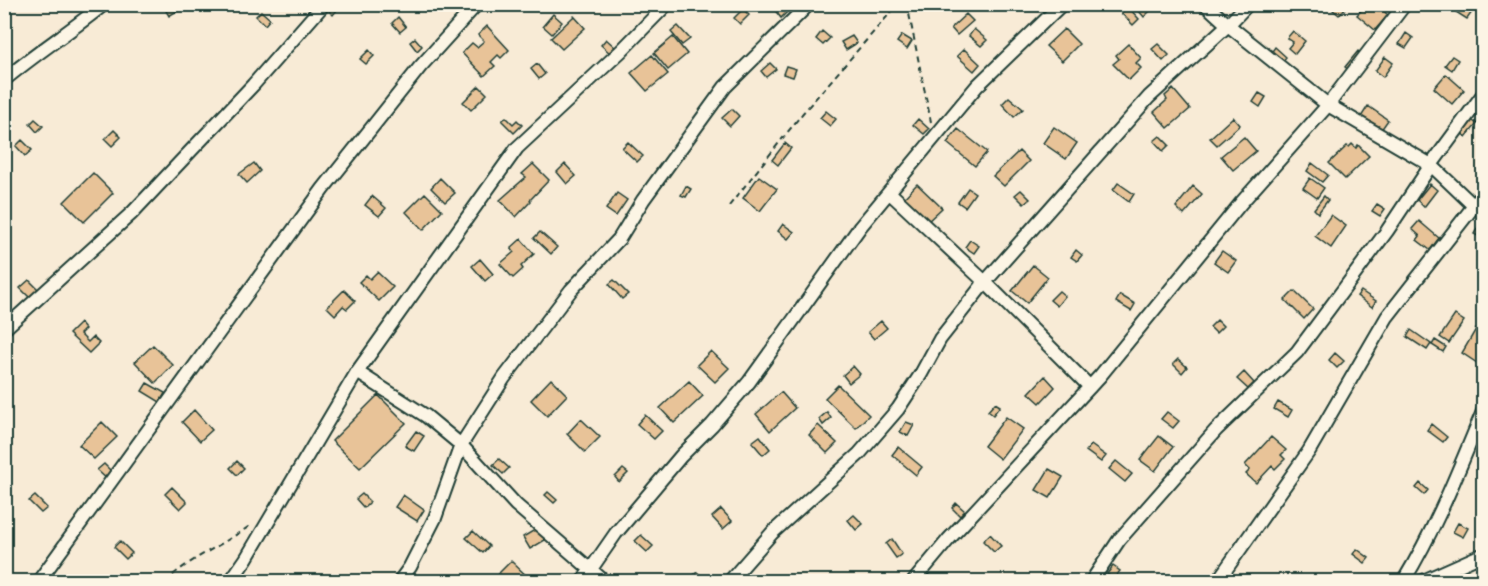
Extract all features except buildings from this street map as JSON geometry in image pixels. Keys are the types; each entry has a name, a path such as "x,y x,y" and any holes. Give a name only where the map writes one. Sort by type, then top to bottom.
{"street":[{"path":"4,80 104,4"},
{"path":"4,329 132,213 253,85 324,4"},
{"path":"38,582 322,189 420,67 477,4"},
{"path":"230,582 357,372 518,148 621,51 667,4"},
{"path":"399,582 410,567 435,519 461,445 504,378 571,291 619,238 725,87 808,4"},
{"path":"582,582 623,524 749,382 860,227 977,86 1062,4"},
{"path":"1205,4 1328,105 1431,165 1479,208"},
{"path":"729,582 772,533 858,454 898,409 940,339 985,282 1149,97 1248,4"},
{"path":"913,582 948,540 1090,387 1241,203 1328,105 1404,4"},
{"path":"1091,582 1119,540 1216,430 1297,352 1387,231 1431,165 1484,93"},
{"path":"890,193 985,282 1090,387"},
{"path":"1217,582 1309,451 1387,317 1479,208 1484,194"},
{"path":"357,372 426,416 461,445 516,505 605,582"},
{"path":"1402,582 1426,544 1484,409"},
{"path":"1421,582 1484,554"}],"path":[{"path":"729,206 802,114 898,4"},
{"path":"907,4 934,139"},
{"path":"165,582 192,561 229,541 257,520"}]}
